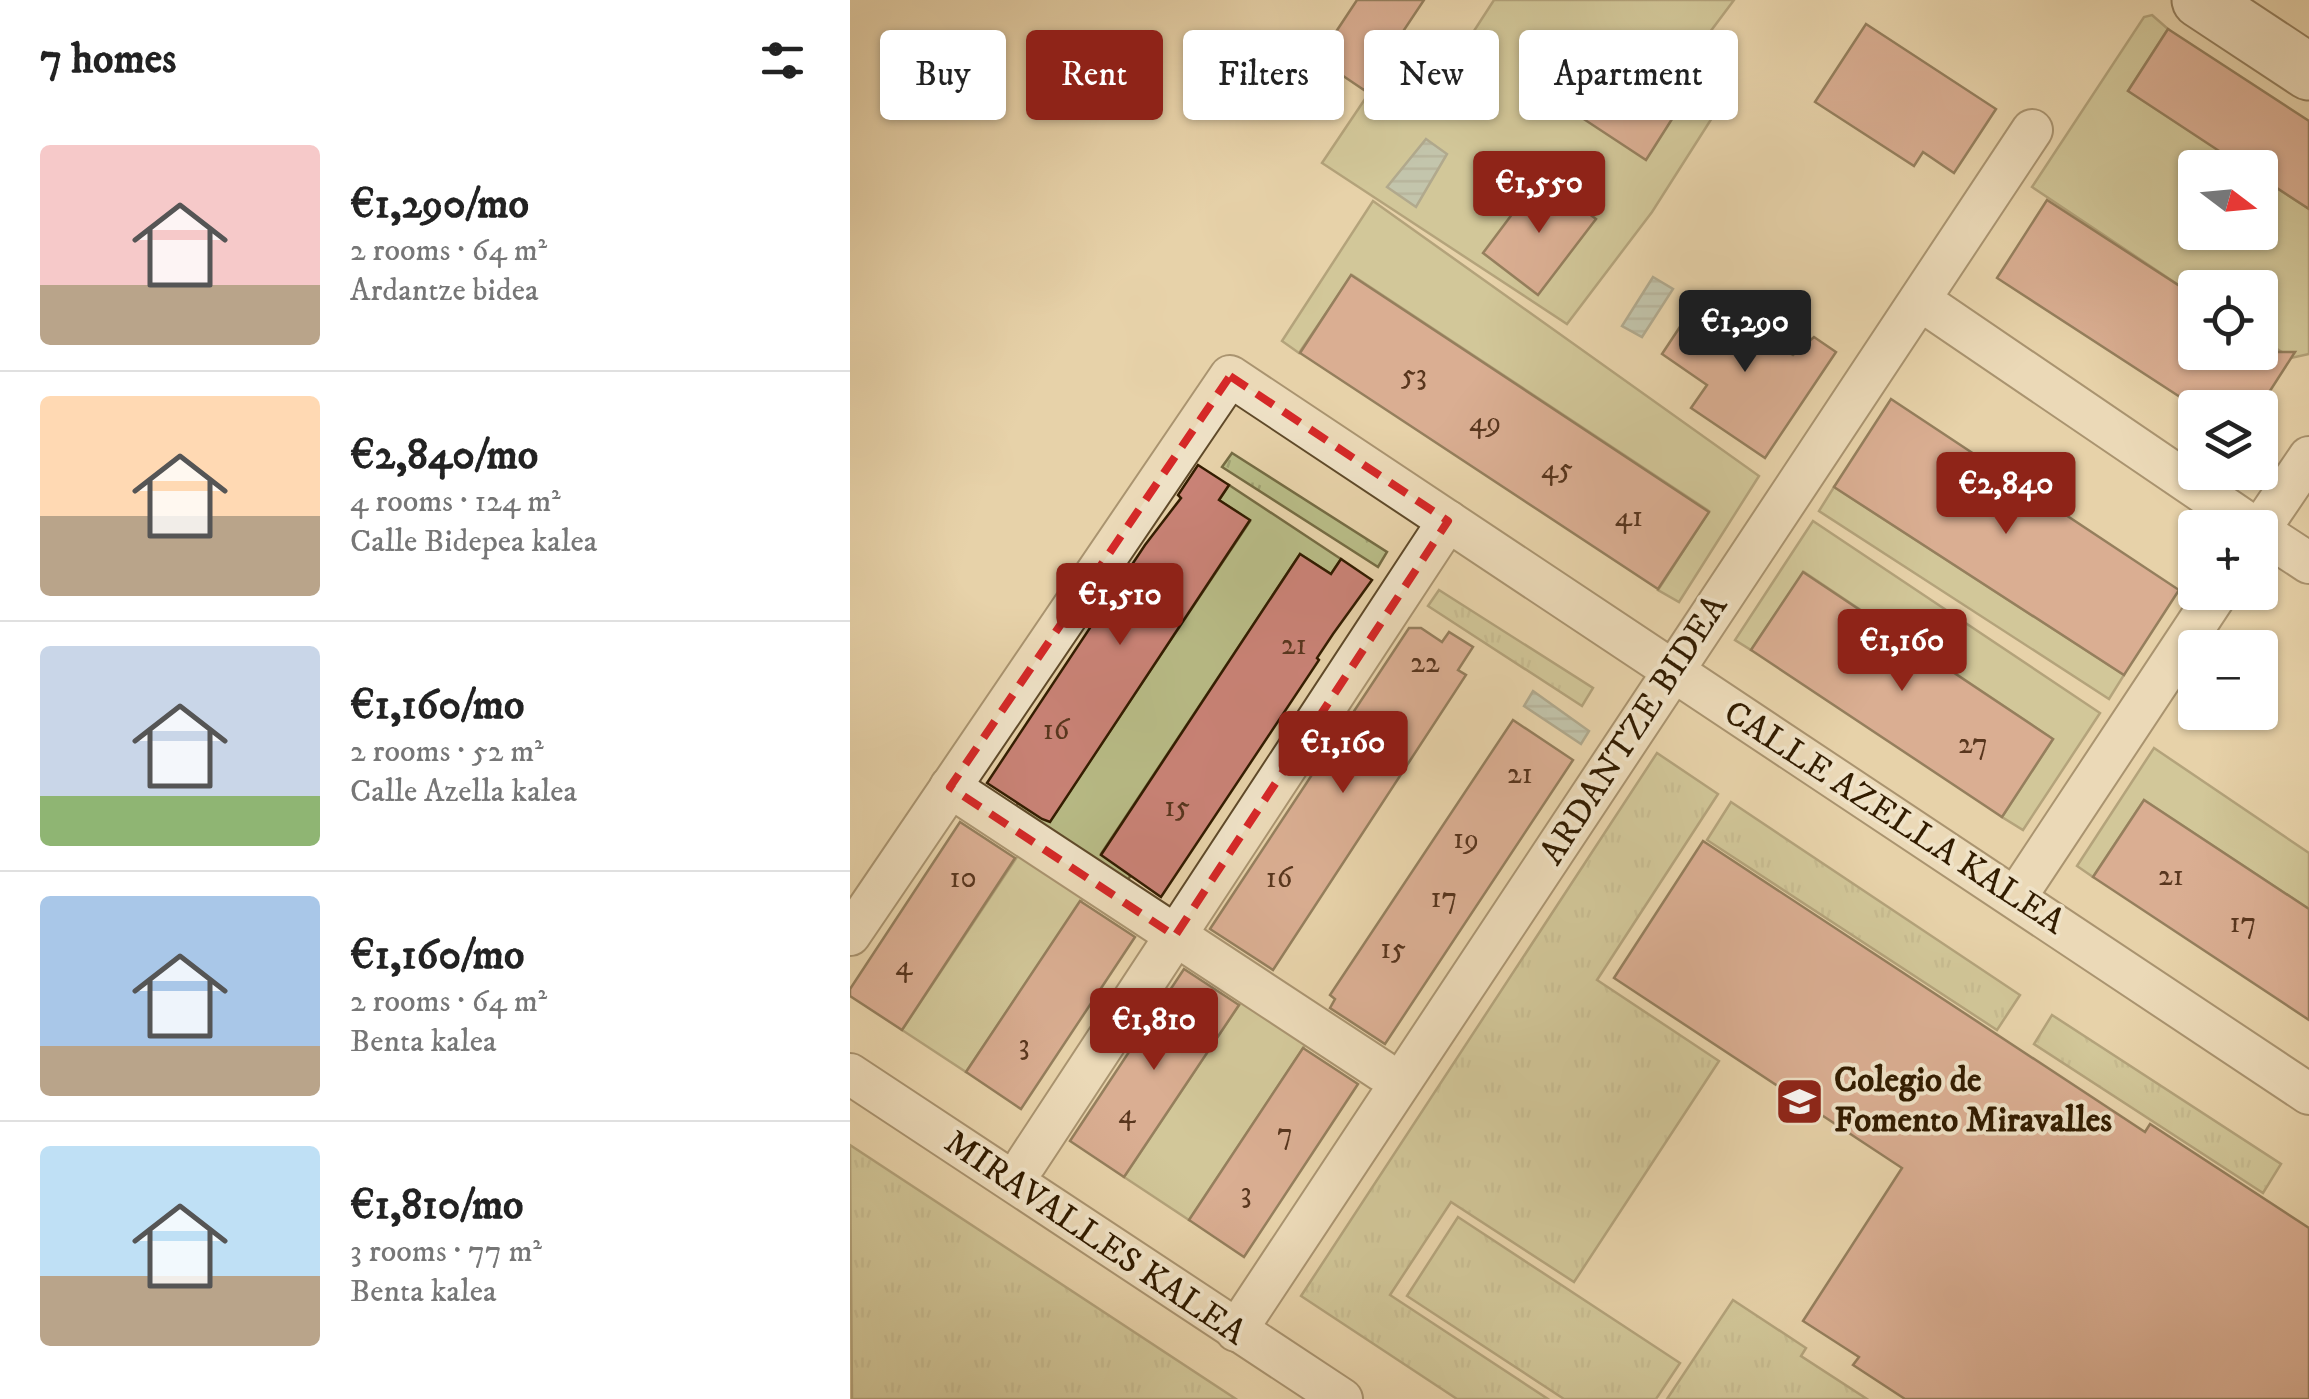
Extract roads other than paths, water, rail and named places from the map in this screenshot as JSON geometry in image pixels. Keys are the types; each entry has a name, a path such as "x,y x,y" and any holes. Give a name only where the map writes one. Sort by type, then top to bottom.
{"street":[{"path":"2200,0 2309,72"},
{"name":"ARDANTZE BIDEA","path":"1236,1331 2032,130"},
{"path":"1920,300 2230,510"},
{"name":"CALLE AZELLA KALEA","path":"950,786 1230,376 2309,1094"},
{"path":"2272,510 2309,458"},
{"path":"1026,1163 1448,521"},
{"path":"2278,543 2309,564"},
{"path":"2016,897 2206,610"},
{"path":"850,935 950,786 1382,1072"},
{"name":"MIRAVALLES KALEA","path":"850,1074 1342,1399"}],"water":[{"path":"1426,139 1447,154 1416,207 1387,187"},
{"path":"1653,277 1673,289 1642,337 1622,326"},
{"path":"1533,691 1589,731 1581,744 1524,706"}],"place":[{"name":"Colegio de Fomento Miravalles","path":"1799,1101"}]}
